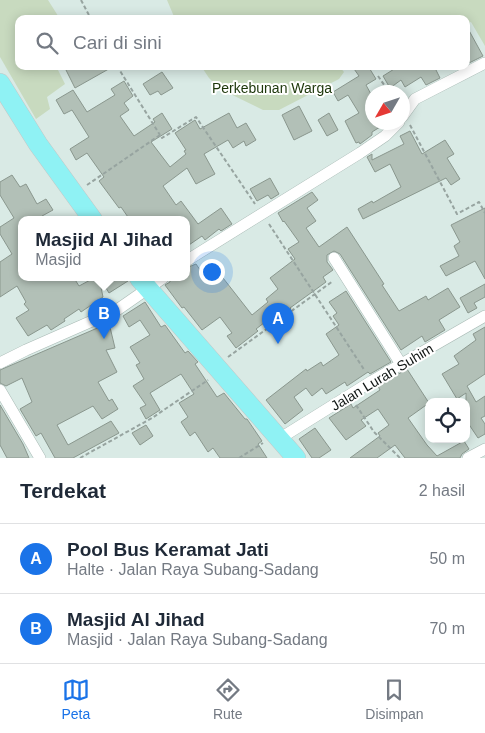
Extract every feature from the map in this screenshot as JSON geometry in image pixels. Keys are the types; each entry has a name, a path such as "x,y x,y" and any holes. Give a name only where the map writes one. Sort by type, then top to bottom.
{"main road":[{"path":"0,83 38,144 89,216"},
{"path":"150,281 218,369 296,458"}],"street":[{"path":"410,106 415,99 485,63"},
{"path":"190,258 385,136 391,130"},
{"path":"334,258 401,364"},
{"path":"0,363 106,316 150,281"},
{"name":"Jalan Lurah Suhim","path":"277,437 485,316"},
{"path":"0,390 40,458"},
{"path":"468,458 485,449"}],"path":[{"path":"81,0 89,15"},
{"path":"119,70 160,135"},
{"path":"378,76 384,85"},
{"path":"409,130 457,214 479,202 485,213"},
{"path":"80,458 152,418 343,273"},
{"path":"349,395 374,432 400,458"},
{"path":"240,458 277,437"}],"green space":[{"path":"0,0 48,0 57,15 15,15 15,70 58,70 65,84 47,97 50,109 36,119 0,57"},
{"path":"167,0 485,0 485,46 470,22 470,15 173,15"},
{"name":"Perkebunan Warga","path":"204,70 342,70 344,72 339,79 279,110 263,110 220,89"}],"building":[{"path":"470,32 483,56 470,62"},
{"path":"66,70 107,70 75,88"},
{"path":"355,70 370,70 376,79 365,85 365,130 375,130 372,132 372,135 360,144 359,142 356,143 345,121 359,113 348,95 338,101 333,92 359,76"},
{"path":"393,70 436,70 440,78 426,85 421,77 408,85 404,85 401,80 394,85 388,85 383,76"},
{"path":"162,72 173,88 161,95 158,91 150,95 143,84"},
{"path":"124,81 133,96 124,103 129,110 120,116 134,136 155,122 153,119 162,113 172,129 151,142 170,167 186,154 184,151 186,150 175,133 195,120 200,129 229,113 237,128 246,123 256,140 246,146 244,141 233,148 228,140 204,154 215,174 196,184 187,168 163,186 176,205 181,201 198,224 221,208 232,224 221,231 219,229 205,240 202,236 190,244 190,216 127,216 121,207 119,208 99,181 104,177 87,153 76,160 70,149 89,137 72,110 64,114 56,100 73,90 87,112 115,95 111,89"},
{"path":"299,106 312,131 294,140 282,115"},
{"path":"329,113 338,130 327,136 318,120"},
{"path":"410,131 422,154 445,140 454,154 447,158 460,179 451,185 446,178 363,219 358,209 401,187 390,164 375,172 367,157 372,154 372,160 404,144 400,136"},
{"path":"12,175 20,187 26,184 37,204 46,199 53,210 42,216 18,216 18,281 76,281 79,286 88,281 100,281 103,297 81,312 79,309 51,330 47,325 28,336 16,318 29,310 24,304 26,302 17,286 0,297 0,262 12,254 0,234 0,227 14,218 0,195 0,182"},
{"path":"270,178 279,194 271,199 268,195 257,201 250,189"},
{"path":"312,192 318,200 307,208 316,221 306,228 319,247 347,227 399,311 426,296 428,300 448,288 460,307 439,320 445,330 425,342 422,336 401,350 340,254 334,251 327,255 327,262 333,270 323,277 326,282 290,308 280,318 277,313 236,348 227,336 232,333 220,317 202,330 165,285 170,281 190,281 190,266 196,264 205,277 216,269 252,315 268,302 266,299 278,289 270,278 295,259 288,249 299,242 278,213"},
{"path":"485,208 485,279 475,261 446,276 440,266 459,256 454,246 460,242 451,225"},
{"path":"102,281 128,281 109,293"},
{"path":"485,284 485,297 474,303 477,308 468,313 460,298"},
{"path":"346,291 391,362 370,374 368,372 347,386 345,382 326,394 322,388 312,396 306,388 294,397 303,410 285,424 266,400 306,369 307,371 321,362 323,366 339,355 326,334 339,325 333,316 337,313 329,302"},
{"path":"145,302 161,327 165,325 185,353 188,351 198,362 195,364 217,397 224,393 247,419 262,441 258,444 267,458 220,458 213,448 208,452 195,432 190,436 181,422 188,417 179,403 194,394 181,374 150,393 160,410 146,419 140,408 146,405 133,386 144,379 136,365 140,363 130,347 150,335 140,320 129,327 123,316"},
{"path":"109,323 115,348 106,350 117,372 98,382 109,401 112,399 118,409 102,419 93,406 57,425 68,445 111,421 119,433 73,458 55,458 41,433 36,436 20,409 32,402 22,378 6,386 0,383 0,370"},
{"path":"485,327 485,374 467,386 476,402 485,396 485,416 481,418 485,424 485,434 478,438 470,426 470,398 466,398 466,393 456,398 442,374 459,364 454,356 476,340 473,334"},
{"path":"407,369 426,398 425,406 408,418 425,443 437,456 460,443 465,443 469,449 460,458 405,458 395,445 377,458 350,458 380,436 378,433 389,425 378,409 361,420 366,426 346,440 329,418 351,404 353,408 380,390 378,386"},
{"path":"0,405 29,458 7,458 0,445"},
{"path":"146,425 153,436 140,445 132,433"},
{"path":"315,428 331,450 319,458 312,458 299,439"}],"place":[{"name":"Masjid Al Jihad","path":"104,339"},
{"name":"Pool Bus Keramat Jati","path":"278,344"}]}
